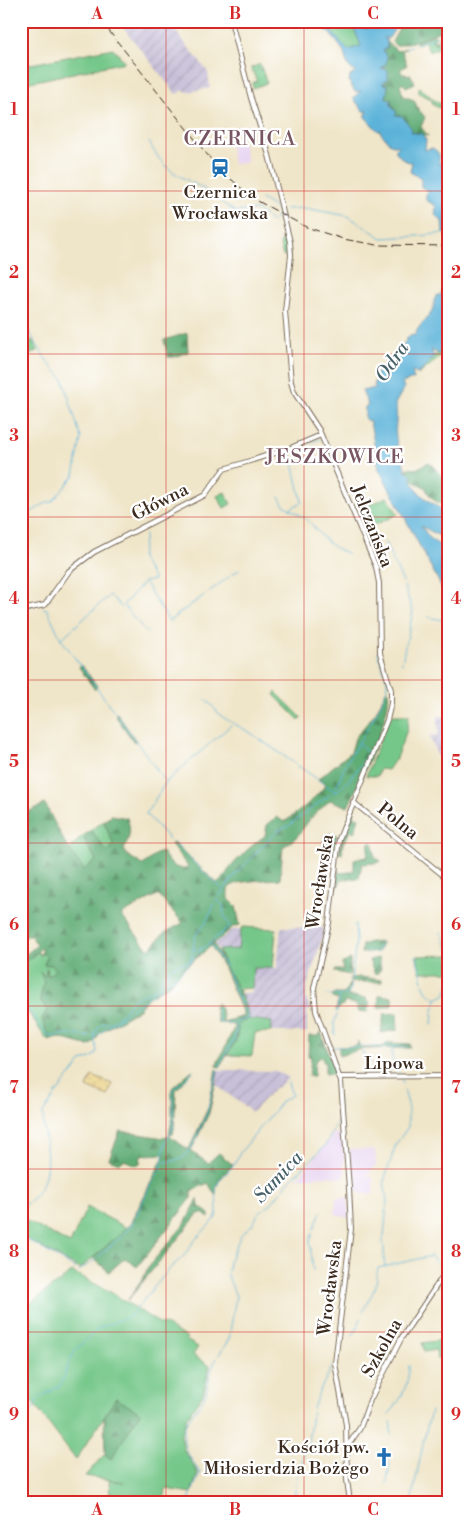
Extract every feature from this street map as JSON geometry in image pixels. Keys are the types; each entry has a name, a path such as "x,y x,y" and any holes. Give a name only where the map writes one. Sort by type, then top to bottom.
{"main road":[{"name":"Jelczańska","path":"230,21 250,98 269,155 290,242 291,255 284,311 289,375 294,392 321,435 378,575 380,653 391,698"},
{"name":"Główna","path":"21,610 45,605 69,571 103,545 205,494 224,469 288,449 321,435"},
{"name":"Wrocławska","path":"350,1502 347,1480 347,1439 344,1400 336,1362 351,1223 340,1077 316,1011 314,983 329,923 339,839 387,720 391,698"},
{"name":"Polna","path":"353,802 449,880"},
{"name":"Lipowa","path":"340,1077 449,1076"},
{"name":"Szkolna","path":"347,1447 352,1441 402,1337 449,1267"},
{"path":"347,1439 352,1441"}],"shaded area":[{"path":"118,21 173,21 173,28 208,72 210,88 187,92 184,90 176,94"},
{"path":"243,142 247,162 233,164 230,144"},
{"path":"438,716 449,717 449,757 438,757 429,736 438,735"},
{"path":"281,927 325,928 306,990 306,999 311,1010 307,1011 307,1032 271,1032 272,1022 249,1019 239,993 252,993 253,968 277,968"},
{"path":"241,929 239,949 219,950 215,944 232,930"},
{"path":"218,1070 276,1071 289,1078 276,1088 273,1088 252,1112 216,1085"},
{"path":"343,1133 345,1176 340,1178 329,1176 297,1178 326,1145 333,1134"},
{"path":"349,1149 375,1150 376,1165 367,1175 373,1178 373,1194 362,1194 352,1188"},
{"path":"348,1197 349,1218 335,1214 336,1198"}],"green space":[{"path":"320,21 367,21 367,29 358,37 362,46 347,50"},
{"path":"397,21 449,21 449,27 419,40 396,46 392,42 402,23 398,24"},
{"path":"443,34 447,44 429,52 425,41 417,44 416,42 434,35 436,37 431,41 434,40 435,44 436,40 439,44 441,41 438,37"},
{"path":"387,42 397,51 406,48 402,51 407,65 400,70 403,74 411,75 415,83 406,87 402,83 400,85 403,96 414,100 418,109 425,117 421,127 428,136 411,132 395,114 397,113 390,102 391,99 386,98 386,84 382,84 387,82 386,68 381,67 386,64 383,50 387,48"},
{"path":"113,48 125,62 21,84 21,66"},
{"path":"260,64 267,83 253,88 252,83 257,81 251,68"},
{"path":"419,87 437,102 444,105 439,108 433,105 431,99 419,93"},
{"path":"283,237 289,250 287,266 288,255 283,256 280,246"},
{"path":"187,333 188,352 168,357 164,340"},
{"path":"32,340 38,350 21,360 21,346"},
{"path":"449,347 449,350 418,375 434,356"},
{"path":"429,462 449,484 449,506 434,500 425,487 415,482 408,474 407,468 416,469"},
{"path":"225,492 231,504 224,508 217,496"},
{"path":"387,497 398,514 375,525 365,507"},
{"path":"82,666 97,686 95,690 79,667"},
{"path":"387,689 389,698 375,747 348,807 330,800 310,819 296,838 283,847 280,879 235,884 229,888 228,898 236,906 240,925 233,927 214,944 243,999 249,1019 239,1023 236,1040 220,1067 216,1066 234,1028 233,1024 218,1023 214,1006 217,1003 221,1009 223,1022 244,1016 224,968 211,946 181,971 171,984 148,997 138,1010 100,1033 93,1044 89,1046 60,1038 47,1040 49,1038 42,1019 47,1010 40,999 44,982 40,971 45,976 47,968 48,976 55,970 52,965 44,965 47,957 43,953 40,955 42,952 41,948 29,959 21,959 21,955 25,955 37,945 30,934 21,940 21,815 45,804 65,843 84,870 96,860 84,839 92,831 107,852 114,845 104,822 112,815 127,818 129,834 124,850 127,855 143,865 156,854 162,852 170,863 176,867 188,867 171,844 173,843 217,883 223,879 230,868 256,842 265,836 267,825 277,817 284,822 317,795 326,784 318,779 351,752 355,738 376,712","holes":["155,896 159,896 183,923 164,933 151,948 147,948 121,915"]},
{"path":"276,692 301,717 299,720 274,695"},
{"path":"117,713 136,741 134,742 115,715"},
{"path":"390,715 409,715 407,730 396,758 388,770 380,769 377,776 366,776"},
{"path":"353,807 355,817 359,818 354,833 351,831 343,843 342,854 339,853 341,840"},
{"path":"112,815 104,823 114,845 106,852 93,832 84,839 96,860 84,870 69,850 80,838"},
{"path":"331,833 337,835 334,854 327,853 323,843 325,835"},
{"path":"369,843 373,843 375,858 381,861 362,864 359,878 342,879 335,892 338,869 339,873 351,872 354,869 354,859 367,857"},
{"path":"243,927 276,929 273,968 253,968 252,988 237,989 219,950 238,949 241,929"},
{"path":"370,942 381,942 382,944 378,952 361,953 362,945"},
{"path":"38,952 40,955 43,953 47,957 44,964 52,965 55,970 48,977 46,968 46,977 40,971 44,982 40,999 47,1010 42,1019 49,1038 47,1040 21,1002 21,964"},
{"path":"449,955 449,972 420,972 417,956"},
{"path":"379,958 381,969 377,974 374,973 369,960"},
{"path":"350,959 350,975 335,972 335,970 343,970 342,963"},
{"path":"361,977 382,980 382,982 350,982 350,978"},
{"path":"350,983 348,996 366,998 370,1004 367,1012 357,1011 357,1005 346,1002 336,1011 338,1000 332,998 333,994 343,994"},
{"path":"379,996 392,997 393,1003 391,1006 378,1008"},
{"path":"397,1013 398,1030 381,1033 384,1014"},
{"path":"249,1019 272,1022 271,1032 255,1033 252,1056 227,1055 236,1040 239,1023"},
{"path":"321,1032 336,1074 325,1074 325,1064 321,1057 315,1061 314,1076 309,1076 311,1057 308,1056 309,1036 318,1036"},
{"path":"358,1041 360,1048 383,1047 388,1043 410,1044 410,1048 362,1049 339,1056 339,1047 357,1046"},
{"path":"216,1069 218,1071 209,1113 191,1151 189,1149 209,1106"},
{"path":"193,1071 176,1090 174,1129 173,1134 169,1135 172,1119 172,1088"},
{"path":"120,1131 164,1138 169,1136 208,1163 219,1153 233,1165 220,1179 216,1196 208,1183 191,1191 191,1199 137,1267 125,1258 109,1272 93,1258 130,1224 165,1154 141,1155 140,1163 136,1165 124,1160 120,1163 109,1159"},
{"path":"198,1199 199,1206 209,1214 209,1218 202,1213 198,1214 128,1300 144,1277 148,1267 184,1225"},
{"path":"87,1207 127,1228 80,1269 21,1236 21,1218 70,1244"},
{"path":"72,1272 109,1291 162,1325 164,1324 187,1338 186,1340 198,1347 193,1355 210,1366 203,1394 187,1417 181,1435 184,1450 198,1473 191,1493 166,1489 164,1502 110,1502 109,1480 124,1482 85,1476 105,1454 111,1459 116,1398 76,1460 21,1387 21,1310"},
{"path":"449,1339 449,1347 437,1360 436,1350 424,1352 422,1343"},
{"path":"116,1398 140,1413 111,1459 105,1454 104,1417"}],"sand":[{"path":"92,1076 112,1084 108,1096 87,1087"}],"water":[{"path":"317,21 327,27 348,50 361,46 355,31 357,28 367,29 367,21 397,21 398,24 389,38 384,38 387,40 387,48 383,50 387,57 386,64 381,68 388,70 388,79 382,84 388,85 386,98 392,101 390,103 397,113 395,115 402,116 412,129 411,132 422,134 426,140 425,150 432,148 436,151 439,157 438,164 443,162 449,169 449,242 443,233 442,221 435,215 436,206 426,200 426,194 429,191 421,187 421,178 410,172 412,162 404,160 399,156 395,149 398,146 390,144 380,132 381,130 378,131 365,117 368,110 364,112 353,98 361,91 355,92 349,82 350,76 356,72 348,65 344,52 339,45"},
{"name":"Odra","path":"449,263 449,344 439,354 431,350 434,356 424,369 417,374 412,371 414,379 402,383 404,388 395,404 397,412 397,442 406,472 411,474 415,487 425,498 449,513 449,541 421,526 430,538 449,553 449,601 379,469 370,422 365,419 365,407 368,405 362,391 375,388 377,372 378,370 384,371 388,361 384,361 387,356 390,359 398,352 409,336 415,335 430,314 434,300 437,295 441,295 445,280 448,277"}],"waterway":[{"path":"438,36 444,34"},
{"path":"414,45 436,37"},
{"path":"406,48 411,46"},
{"path":"444,109 449,109"},
{"path":"149,142 164,164 172,171 219,200"},
{"path":"261,199 279,210 277,212"},
{"path":"221,202 235,212 257,210 265,216"},
{"path":"286,209 304,208 348,216 382,238 419,236"},
{"path":"274,220 277,215"},
{"path":"267,218 272,222"},
{"path":"421,236 443,233"},
{"path":"21,314 26,327 47,361 63,379 81,438 74,476 52,502 48,502 31,512"},
{"path":"290,509 302,502 290,450 320,439"},
{"path":"279,497 284,505 305,518"},
{"path":"21,517 28,513"},
{"path":"307,519 329,543 347,553"},
{"path":"145,535 141,558 154,580 144,582 123,605 148,634"},
{"path":"385,543 403,582"},
{"path":"368,556 372,564"},
{"path":"373,567 375,573"},
{"path":"231,575 239,570"},
{"path":"145,583 169,621 229,577"},
{"path":"404,586 413,612 406,644"},
{"path":"61,639 110,595 122,608"},
{"path":"21,608 34,605"},
{"path":"43,608 47,609 61,639 166,782 146,814 169,839"},
{"path":"429,617 442,620"},
{"path":"443,620 449,621"},
{"path":"403,658 405,646"},
{"path":"333,792 386,691 387,680 378,651"},
{"path":"206,699 221,716 231,722"},
{"path":"233,723 254,735"},
{"path":"166,782 231,725"},
{"path":"255,736 317,779"},
{"path":"358,742 368,754"},
{"path":"335,793 350,779 371,752"},
{"path":"318,780 333,790"},
{"path":"95,1041 94,1034 101,1024 112,1022 134,999 155,989 172,967 191,960 196,934 205,924 217,899 235,875 277,831 288,826 331,794"},
{"path":"172,841 221,888"},
{"path":"193,949 202,949 230,926 224,915 223,905 217,900"},
{"path":"351,982 356,941 355,924"},
{"path":"441,932 449,950"},
{"path":"209,943 225,965 235,990"},
{"path":"367,952 377,952 380,945"},
{"path":"95,1037 181,972 202,949"},
{"path":"416,956 423,981"},
{"path":"327,995 348,995 351,984"},
{"path":"423,984 427,992 436,999 433,1011"},
{"path":"436,999 445,995 449,985"},
{"path":"236,993 248,1018 237,1022"},
{"path":"337,1012 339,996"},
{"path":"21,1000 49,1037 67,1034 90,1037"},
{"path":"216,1005 218,1014"},
{"path":"432,1025 433,1013"},
{"path":"335,1035 334,1023 337,1015"},
{"path":"218,1016 220,1023 234,1023 237,1027 234,1039 219,1067"},
{"path":"93,1057 97,1052 96,1043"},
{"path":"331,1047 407,1047"},
{"path":"392,1048 392,1058 400,1075"},
{"path":"362,1052 366,1059 390,1075"},
{"path":"55,1095 82,1061 91,1058"},
{"path":"99,1256 122,1236 132,1224 151,1184 161,1168 165,1144 173,1128 173,1089 188,1077 193,1070"},
{"path":"165,1162 182,1159 192,1147 207,1113 217,1070"},
{"path":"401,1078 403,1083"},
{"path":"127,1317 131,1315 171,1267 184,1256 194,1241 215,1219 217,1213 216,1188 220,1180 234,1165 240,1153 282,1101 292,1095 288,1083"},
{"path":"384,1237 387,1201 384,1181 396,1144 408,1127 408,1104 404,1090"},
{"path":"21,1207 33,1198 41,1188 45,1177 47,1165 43,1113 54,1097"},
{"name":"Samica","path":"228,1271 229,1262 241,1235 253,1224 259,1212 270,1205 291,1179 325,1146 339,1119 338,1097"},
{"path":"314,1229 321,1212"},
{"path":"313,1233 310,1241 313,1270"},
{"path":"21,1236 76,1269"},
{"path":"383,1239 383,1245"},
{"path":"384,1247 384,1256"},
{"path":"377,1273 378,1268 431,1256"},
{"path":"432,1257 435,1261"},
{"path":"384,1258 385,1267"},
{"path":"444,1262 449,1258"},
{"path":"79,1271 96,1259"},
{"path":"437,1263 442,1265 444,1269"},
{"name":"Samica","path":"219,1355 229,1339 236,1296 227,1274"},
{"path":"376,1285 377,1275"},
{"path":"445,1276 445,1289"},
{"path":"363,1311 376,1286"},
{"path":"445,1292 444,1310 449,1320"},
{"path":"99,1328 125,1318"},
{"path":"358,1326 361,1318"},
{"path":"353,1335 358,1327"},
{"path":"70,1361 75,1350 98,1329"},
{"name":"Samica","path":"186,1449 184,1439 186,1424 203,1400 211,1370 217,1358"},
{"path":"40,1397 60,1386 69,1364"},
{"path":"313,1409 318,1394 333,1365"},
{"path":"389,1414 403,1392 408,1379 409,1366"},
{"path":"21,1432 38,1399"},
{"path":"423,1443 431,1411"},
{"path":"298,1472 308,1443 312,1413"},
{"path":"391,1422 391,1434"},
{"path":"411,1502 423,1445"},
{"name":"Samica","path":"186,1451 200,1473 188,1502"},
{"path":"389,1460 389,1468"},
{"path":"387,1483 389,1469"},
{"path":"296,1487 297,1475"},
{"path":"295,1490 295,1502"}],"railway":[{"path":"101,21 217,167 254,199 306,227 343,239 377,245 449,246"}],"place":[{"name":"Czernica Wrocławska","path":"220,168"},
{"name":"Kościół pw. Miłosierdzia Bożego","path":"384,1457"}],"district":[{"name":"CZERNICA","path":"240,139"},
{"name":"JESZKOWICE","path":"335,457"}]}
